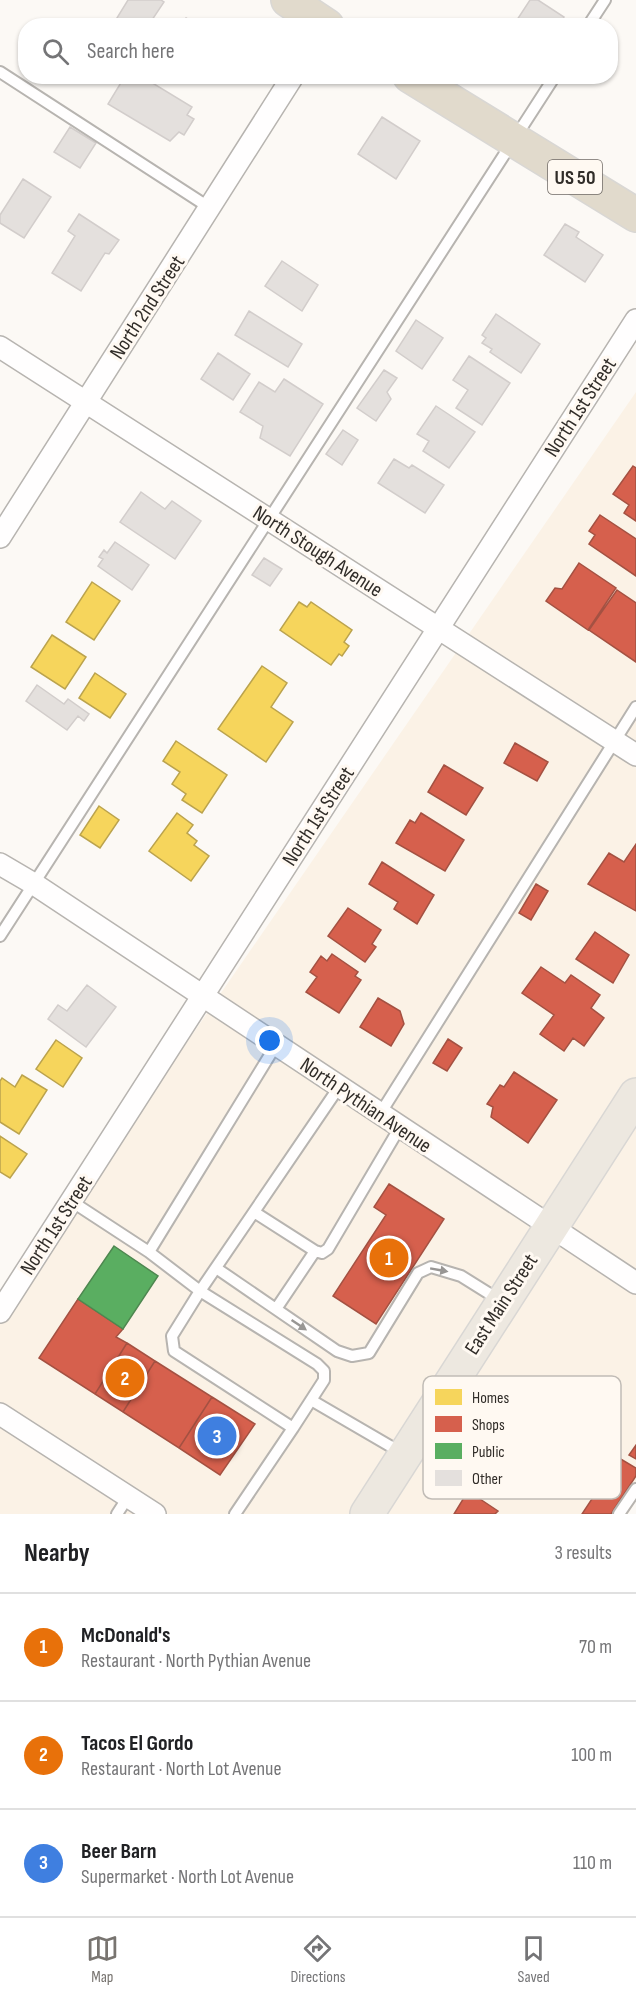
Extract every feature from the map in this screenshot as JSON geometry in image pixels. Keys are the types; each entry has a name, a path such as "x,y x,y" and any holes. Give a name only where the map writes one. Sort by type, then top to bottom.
{"highway":[{"path":"288,0 316,18"},
{"name":"US 50","path":"423,84 636,215"}],"main road":[{"name":"East Main Street","path":"456,1376 636,1095"},
{"name":"East Main Street","path":"367,1514 423,1427"}],"street":[{"name":"North 2nd Street","path":"0,537 288,84"},
{"name":"North 1st Street","path":"0,1312 636,320"},
{"name":"North Stough Avenue","path":"0,347 636,755"},
{"name":"North Pythian Avenue","path":"0,864 34,884 636,1283"},
{"path":"0,1414 123,1505 155,1514"}],"lane":[{"path":"593,18 605,0"},
{"path":"0,72 18,84"},
{"path":"19,84 210,208"},
{"path":"0,936 550,84"},
{"path":"380,1114 636,707"},
{"path":"149,1252 276,1045"},
{"path":"293,1428 174,1351 172,1335 339,1087"},
{"path":"254,1212 315,1251 322,1253 328,1249 400,1127"},
{"path":"71,1201 149,1252 200,1291 317,1364 324,1371 324,1380 235,1514"},
{"path":"276,1310 315,1251"},
{"path":"216,1268 337,1351 352,1356 369,1353 418,1274 431,1267 461,1276 503,1302"},
{"path":"311,1400 405,1455"},
{"path":"619,1514 636,1489"}],"shaded area":[{"path":"636,392 636,1501 628,1514 0,1514 0,1313"}],"building: Homes":[{"path":"92,582 120,601 94,640 66,622"},
{"path":"299,602 307,607 311,602 352,630 344,642 349,646 331,665 280,630"},
{"path":"52,635 86,657 65,689 31,667"},
{"path":"262,666 287,683 271,707 293,722 266,762 218,729"},
{"path":"95,673 126,694 110,718 79,698"},
{"path":"176,741 227,775 202,813 182,800 186,794 172,784 180,772 163,761"},
{"path":"99,806 119,820 100,848 80,835"},
{"path":"177,813 193,825 187,833 197,841 194,845 209,856 191,881 149,851"},
{"path":"56,1040 82,1058 63,1087 36,1069"},
{"path":"22,1075 47,1090 19,1134 0,1122 0,1081 2,1078 15,1087"},
{"path":"0,1136 27,1154 10,1178 0,1172"}],"building: Shops":[{"path":"633,466 636,468 636,521 624,513 629,505 613,494"},
{"path":"600,515 636,539 636,576 589,544 595,535 589,531"},
{"path":"579,563 616,588 588,630 546,601 555,588 562,589"},
{"path":"617,590 636,603 636,662 589,630"},
{"path":"515,743 548,762 537,781 504,763"},
{"path":"444,765 483,788 466,815 428,792"},
{"path":"421,813 464,840 445,871 396,843 410,820 415,823"},
{"path":"636,844 636,911 588,884 609,853 624,862"},
{"path":"382,862 434,895 417,924 394,909 398,902 369,884"},
{"path":"536,884 548,891 531,920 519,913"},
{"path":"348,908 381,930 372,944 376,947 365,962 328,936"},
{"path":"595,932 629,955 613,983 576,959"},
{"path":"332,954 358,972 355,976 361,980 339,1013 306,992 317,977 310,972 321,956 327,961"},
{"path":"541,967 565,983 571,975 600,995 591,1008 604,1018 584,1046 573,1038 564,1051 540,1034 554,1015 522,993"},
{"path":"378,998 400,1011 404,1024 391,1046 360,1027"},
{"path":"448,1039 462,1048 447,1071 433,1063"},
{"path":"514,1072 557,1100 528,1143 491,1117 493,1107 487,1104 500,1085 504,1087"},
{"path":"389,1184 444,1219 376,1324 333,1296 386,1215 374,1207"},
{"path":"78,1299 123,1329 116,1337 127,1343 95,1394 39,1358"},
{"path":"127,1343 155,1361 123,1412 95,1394"},
{"path":"155,1361 212,1397 179,1448 123,1412"},
{"path":"212,1397 255,1424 220,1475 179,1448"},
{"path":"636,1445 636,1459 629,1455"},
{"path":"621,1459 636,1468 636,1476 621,1499"},
{"path":"463,1499 480,1499 498,1511 495,1514 454,1514"},
{"path":"592,1499 621,1499 611,1514 582,1514"}],"building: Public":[{"path":"114,1246 158,1276 123,1329 78,1299"}],"building: Other":[{"path":"128,0 161,0 164,2 153,18 117,18"},
{"path":"530,0 538,0 564,17 563,18 518,18"},
{"path":"120,84 154,84 192,107 187,115 194,119 184,135 179,132 170,141 108,104"},
{"path":"382,117 420,141 396,179 358,154"},
{"path":"70,127 96,143 80,168 54,152"},
{"path":"23,179 51,197 24,238 0,223 0,215"},
{"path":"79,214 119,240 109,254 105,253 81,291 52,273 75,236 68,231"},
{"path":"565,224 579,232 576,237 603,255 585,282 544,255"},
{"path":"282,261 318,285 302,311 265,286"},
{"path":"249,311 302,344 288,367 235,335"},
{"path":"496,314 540,344 521,373 490,352 492,349 482,343 486,338 482,335"},
{"path":"416,320 443,338 422,369 396,351"},
{"path":"218,353 250,374 233,400 201,379"},
{"path":"469,356 510,383 482,425 456,408 468,390 453,380"},
{"path":"384,370 397,378 387,392 391,399 376,421 357,408"},
{"path":"284,379 323,404 290,456 260,438 263,426 240,412 259,382 275,392"},
{"path":"436,406 475,432 449,468 423,451 429,441 417,434"},
{"path":"343,430 358,440 342,465 326,454"},
{"path":"394,459 409,468 412,465 444,485 425,513 378,483"},
{"path":"141,492 165,509 172,501 201,521 175,559 120,522"},
{"path":"115,542 149,565 132,590 98,566 103,559 99,557 104,550 107,553"},
{"path":"264,558 282,569 270,586 252,575"},
{"path":"37,685 64,704 68,699 89,714 84,721 78,716 67,730 26,701"},
{"path":"87,985 116,1007 86,1047 48,1019 58,1005 67,1011"}],"place":[{"name":"McDonald's","path":"389,1258"},
{"name":"Tacos El Gordo","path":"125,1378"},
{"name":"Beer Barn","path":"217,1436"}]}
